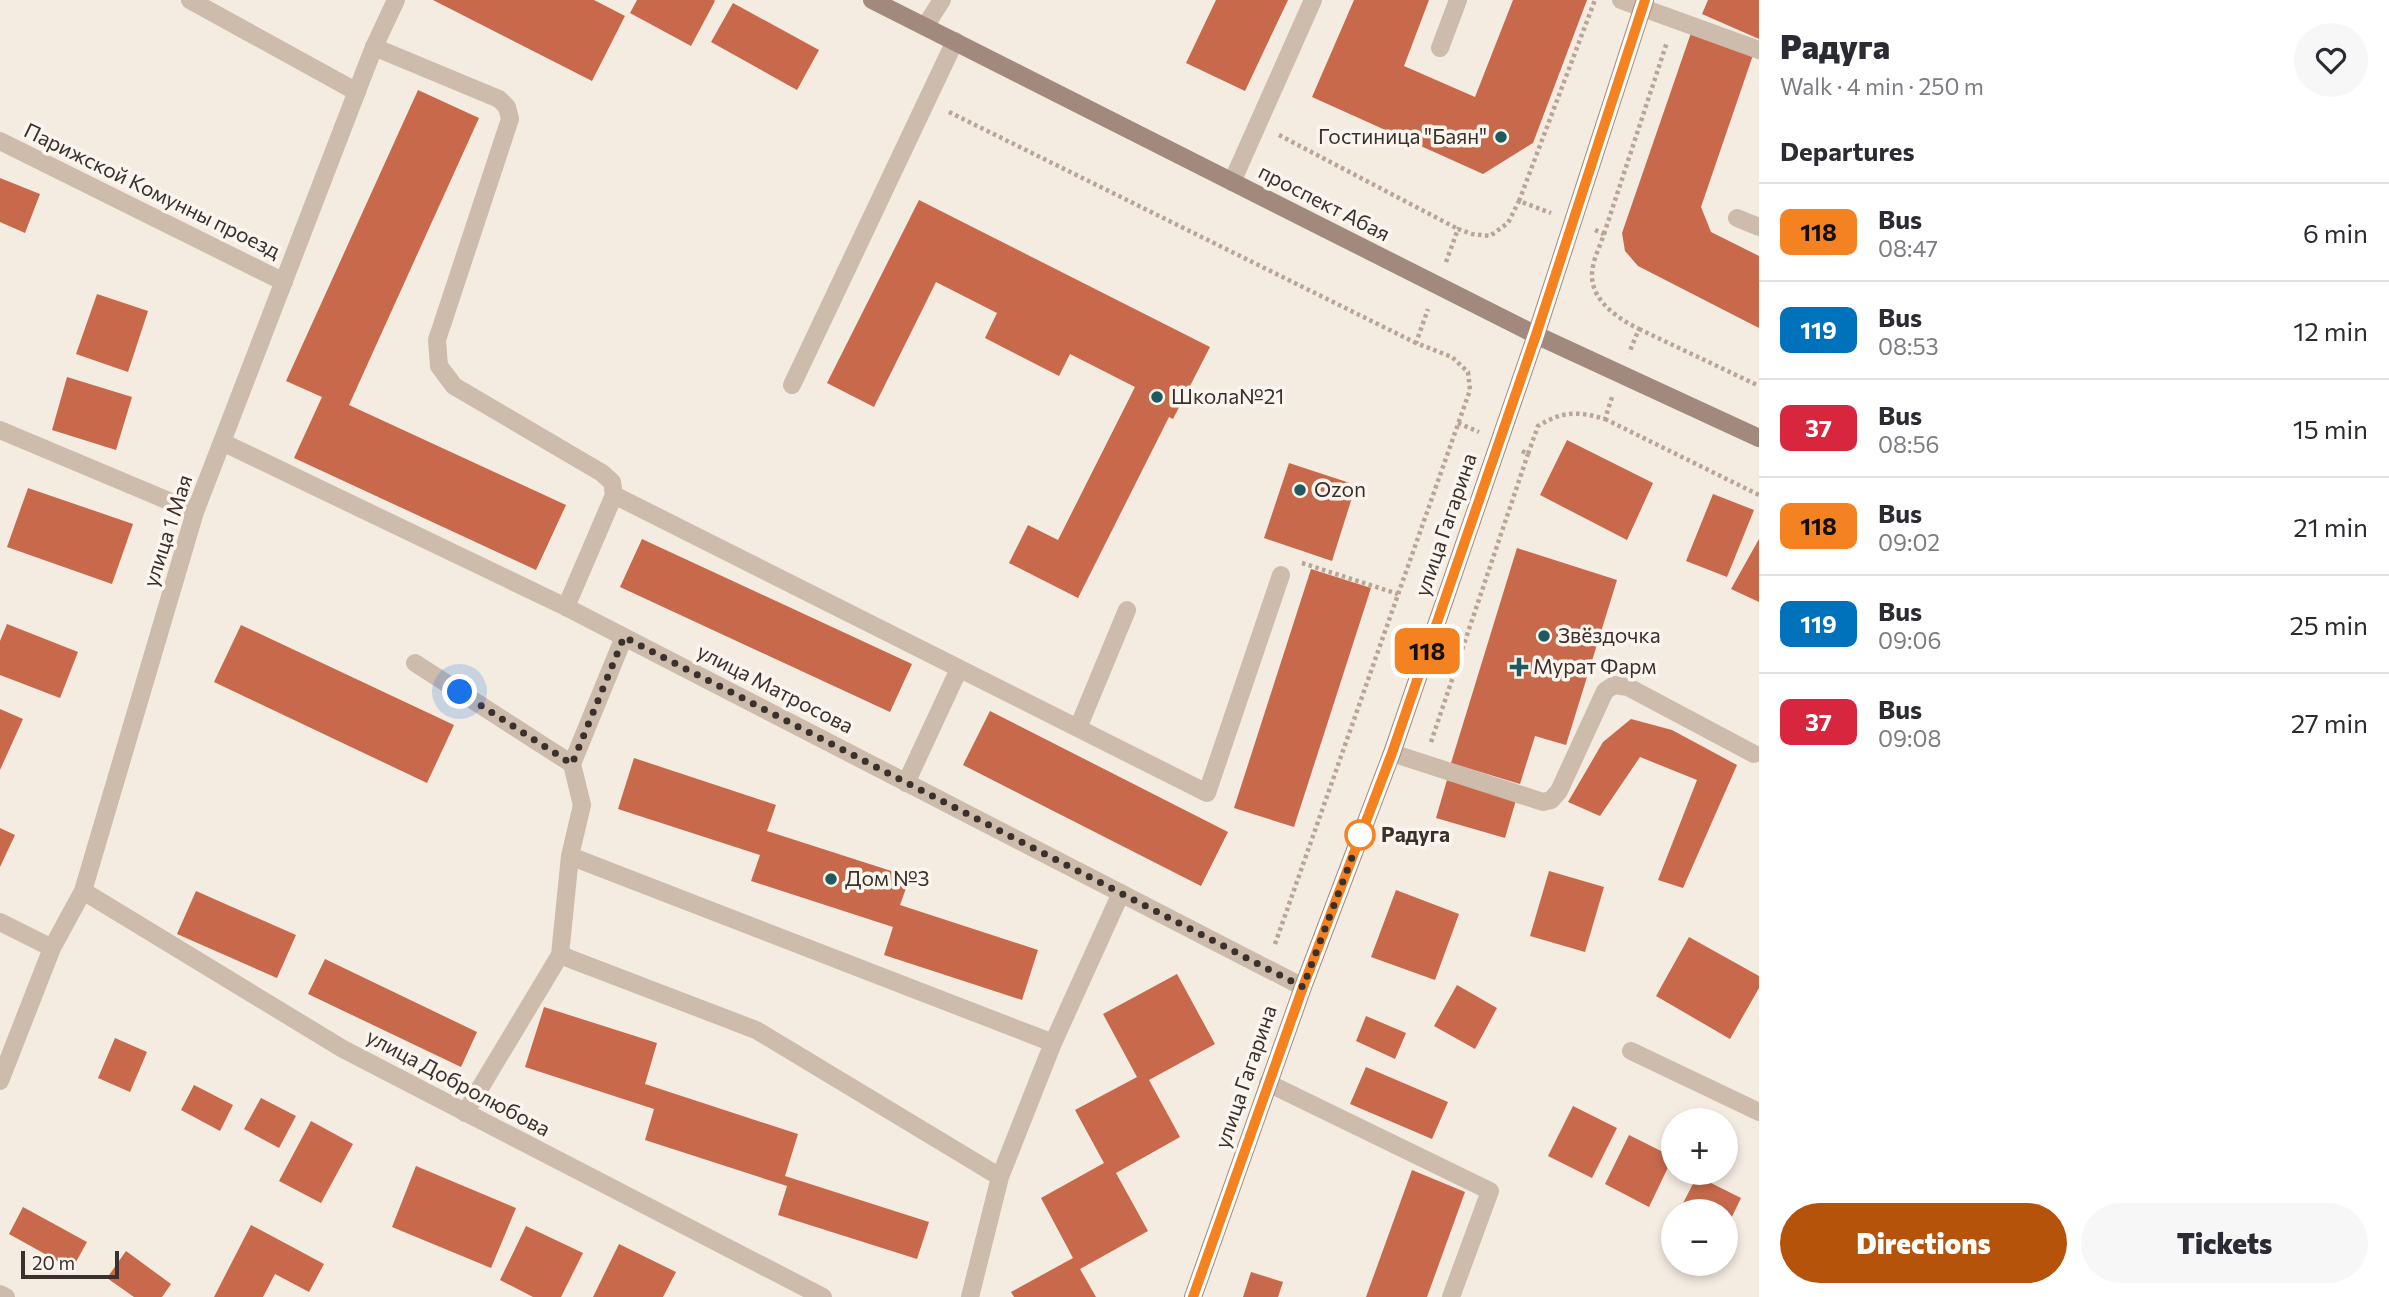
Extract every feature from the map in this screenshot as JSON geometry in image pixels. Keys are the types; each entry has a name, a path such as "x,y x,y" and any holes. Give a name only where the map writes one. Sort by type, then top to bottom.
{"main road":[{"name":"проспект Абая","path":"872,0 1536,335 1759,438"},
{"name":"улица Гагарина","path":"1193,1297 1303,987 1392,753 1536,335 1644,4"}],"street":[{"path":"190,0 357,92"},
{"name":"улица 1 Мая","path":"0,1081 52,948 83,891 195,512 374,47 396,0"},
{"path":"926,25 942,0"},
{"path":"1232,182 1313,0"},
{"path":"1440,48 1458,0"},
{"path":"1621,0 1644,4 1674,20 1759,50"},
{"path":"792,385 955,41"},
{"path":"374,47 499,99 507,107 510,120 438,340 439,366 454,386 603,473 612,482 614,495 566,607"},
{"name":"Парижской Комунны проезд","path":"0,141 284,282"},
{"path":"1737,218 1759,227"},
{"path":"0,430 195,512"},
{"name":"улица Матросова","path":"222,442 566,607 1303,987"},
{"path":"614,495 1207,793 1281,575"},
{"path":"1078,728 1127,610"},
{"path":"466,1114 560,955 570,856 582,806 572,764 624,637"},
{"path":"415,663 572,764"},
{"path":"906,783 959,669"},
{"path":"1392,753 1543,802 1550,800 1559,791 1605,691 1614,685 1628,687 1754,754"},
{"path":"570,856 1053,1043"},
{"name":"улица Добролюбова","path":"83,891 343,1049 824,1297"},
{"path":"970,1297 1000,1177 1053,1043 1121,893"},
{"path":"0,922 52,948"},
{"path":"560,955 756,1030 1000,1177"},
{"path":"1631,1051 1759,1112"},
{"path":"1268,1083 1490,1191 1451,1297"},
{"path":"0,1294 6,1297"}],"path":[{"path":"1519,201 1595,0"},
{"path":"1604,234 1674,20"},
{"path":"927,102 1416,343"},
{"path":"1258,125 1458,229"},
{"path":"1639,329 1759,386"},
{"path":"1605,419 1759,495"},
{"path":"1424,763 1528,454"},
{"path":"1281,575 1289,562 1298,561 1398,594"}],"building":[{"path":"433,0 594,0 625,16 592,81"},
{"path":"637,0 715,1 691,46 630,13"},
{"path":"1216,0 1288,0 1245,91 1186,63"},
{"path":"1354,0 1429,0 1404,66 1475,97 1513,0 1587,0 1533,143 1483,174 1312,97"},
{"path":"1708,0 1759,0 1759,39 1702,14"},
{"path":"733,3 819,50 797,90 711,42"},
{"path":"1691,33 1753,55 1701,207 1711,232 1759,256 1759,328 1638,266 1625,251 1622,233"},
{"path":"418,90 479,118 349,405 566,505 536,570 294,458 322,397 286,381"},
{"path":"0,178 40,194 25,233 0,222"},
{"name":"Школа№21","path":"919,200 1210,347 1173,419 1169,417 1078,598 1009,563 1028,525 1058,540 1135,387 1070,354 1059,376 985,338 997,313 936,282 874,407 827,383"},
{"path":"97,294 148,311 128,372 76,354"},
{"path":"67,377 132,397 116,450 52,430"},
{"path":"1567,440 1653,483 1627,540 1540,495"},
{"path":"1289,463 1356,485 1332,561 1264,538"},
{"path":"28,488 133,524 112,584 7,547"},
{"path":"1713,494 1754,510 1727,577 1686,561"},
{"path":"642,539 912,664 890,712 620,587"},
{"path":"1759,539 1759,602 1731,589"},
{"path":"1517,548 1617,580 1566,745 1535,736 1520,784 1451,763"},
{"path":"1311,569 1371,588 1294,827 1234,808"},
{"path":"7,624 78,652 60,698 0,675 0,641"},
{"path":"241,625 454,725 427,783 214,682"},
{"path":"0,709 23,719 0,770"},
{"path":"990,711 1228,832 1201,886 963,765"},
{"path":"1631,719 1672,730 1737,765 1683,888 1658,880 1697,780 1640,757 1600,816 1568,802 1603,742"},
{"name":"Дом №3","path":"634,758 776,805 767,831 910,877 900,905 1038,950 1022,1000 884,955 893,927 751,881 760,855 618,809"},
{"path":"1447,780 1516,800 1505,838 1436,818"},
{"path":"0,828 15,835 0,867"},
{"path":"1549,871 1604,887 1585,952 1530,936"},
{"path":"1396,890 1459,914 1435,980 1371,957"},
{"path":"196,891 296,935 277,978 177,934"},
{"path":"1689,937 1759,976 1759,988 1730,1039 1656,996"},
{"path":"325,959 477,1032 461,1067 308,994"},
{"path":"1177,974 1215,1044 1149,1080 1180,1137 1116,1173 1148,1231 1080,1269 1096,1297 1014,1297 1011,1292 1073,1258 1041,1198 1104,1163 1075,1110 1137,1077 1103,1014"},
{"path":"1457,985 1497,1008 1475,1049 1434,1026"},
{"path":"544,1007 657,1043 645,1084 798,1134 785,1176 929,1222 917,1259 778,1215 787,1186 645,1140 654,1109 525,1067"},
{"path":"1366,1016 1406,1033 1395,1059 1356,1041"},
{"path":"115,1038 147,1052 130,1092 98,1078"},
{"path":"1366,1067 1448,1102 1432,1139 1350,1104"},
{"path":"194,1085 233,1105 220,1131 181,1110"},
{"path":"261,1098 296,1116 279,1148 244,1129"},
{"path":"1573,1106 1617,1128 1592,1178 1548,1156"},
{"path":"311,1121 353,1144 321,1203 279,1181"},
{"path":"1629,1135 1661,1151 1661,1182 1649,1207 1605,1184"},
{"path":"416,1166 516,1208 491,1268 392,1227"},
{"path":"1412,1170 1465,1192 1427,1297 1366,1297"},
{"path":"1692,1185 1715,1185 1741,1198 1738,1204 1738,1199 1685,1199"},
{"path":"23,1207 87,1242 72,1269 9,1234"},
{"path":"251,1225 324,1264 309,1292 275,1274 263,1297 214,1297"},
{"path":"526,1226 583,1253 561,1297 533,1297 500,1280"},
{"path":"619,1244 676,1272 663,1297 593,1297"},
{"path":"126,1251 171,1284 162,1297 134,1297 107,1278"},
{"path":"1251,1272 1283,1282 1278,1297 1243,1297"}],"bus line":[{"name":"118","path":"1193,1297 1303,987 1392,753 1536,335 1645,0"}],"place":[{"name":"Гостиница \"Баян\"","path":"1501,137"},
{"name":"Школа№21","path":"1157,397"},
{"name":"Ozon","path":"1300,490"},
{"name":"Звёздочка","path":"1544,636"},
{"name":"Мурат Фарм","path":"1519,667"},
{"name":"Радуга","path":"1360,835"},
{"name":"Дом №3","path":"831,879"}],"route":[{"path":"460,692 572,764 624,637 1303,987 1362,831 1360,835"}]}
